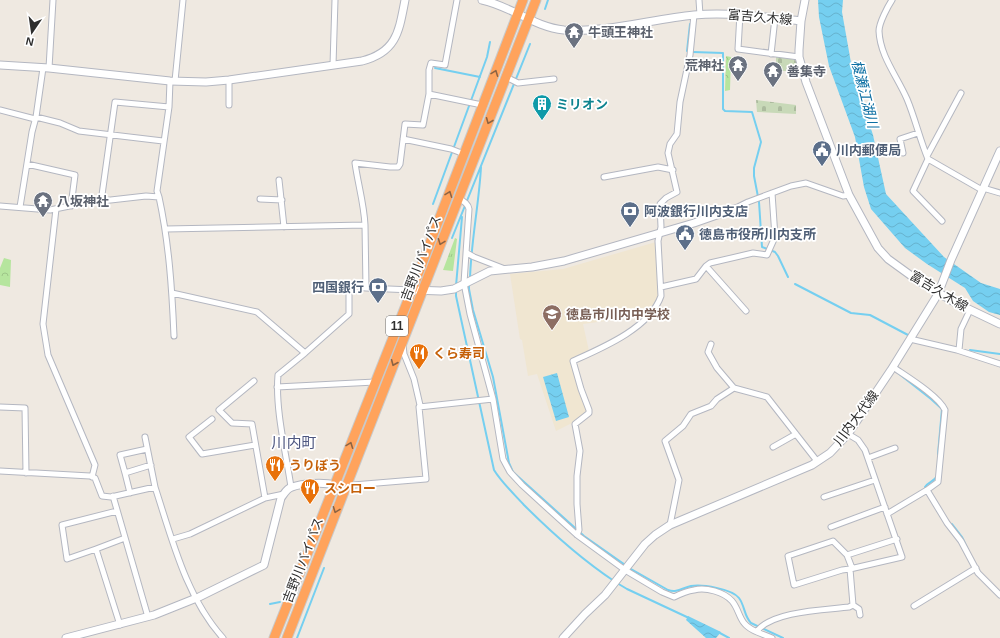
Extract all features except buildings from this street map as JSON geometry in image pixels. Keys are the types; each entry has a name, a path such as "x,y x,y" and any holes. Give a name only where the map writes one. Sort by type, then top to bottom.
{"highway":[{"name":"吉野川バイパス","path":"274,638 412,290 523,0"},
{"name":"吉野川バイパス","path":"286,638 422,291 464,202 512,80 536,0"}],"main road":[{"path":"0,65 46,68 173,81 206,82 333,65 374,58 384,51 396,36 405,0"},
{"name":"富吉久木線","path":"482,0 502,2 529,20 541,25 559,29 584,30 615,27 696,15 740,14 801,21 799,57 806,82 849,195 878,248 888,259 938,294 1000,324"},
{"path":"801,21 805,0"},
{"name":"川内大代線","path":"563,638 585,614 606,595 645,544 655,535 670,525 812,465 830,453 848,434 938,294 951,260 1000,151"},
{"path":"412,290 441,291 463,284 490,271 532,267 564,261 694,223 734,209"},
{"path":"66,638 120,625 182,605 264,564 281,498 284,494 291,487 328,483 335,485"}],"street":[{"path":"20,207 32,132 46,68 53,0"},
{"path":"174,336 172,293 166,229 157,191 183,0"},
{"path":"333,65 335,0"},
{"path":"366,288 364,209 358,185 355,163 390,167 398,167 400,164 405,124 423,124 431,63 445,66 457,0"},
{"path":"578,533 577,476 580,451 576,424 589,413 590,410 573,361 618,339 640,323 647,317 661,296 658,240 660,233 660,204 666,198 677,192 668,153 670,144 677,134 680,102 690,55 699,0"},
{"path":"892,0 879,28 881,44 887,61 907,99 928,158 983,189 1000,193"},
{"path":"740,14 738,49 799,57"},
{"path":"771,54 775,18"},
{"path":"512,80 554,79"},
{"path":"229,80 229,105"},
{"path":"942,222 913,191 961,93"},
{"path":"428,94 482,105"},
{"path":"101,202 109,135 115,102 169,107"},
{"path":"0,110 60,123 79,131 163,142"},
{"path":"904,153 900,139 918,133"},
{"path":"403,139 453,150 464,154"},
{"path":"27,164 75,175 71,206"},
{"path":"604,177 658,167 673,170"},
{"path":"280,180 284,227"},
{"path":"734,209 791,186 806,183 843,196 849,195"},
{"path":"661,287 696,280 710,263 753,254 768,255 775,237 772,193"},
{"path":"0,206 20,207 44,211 146,196 159,197"},
{"path":"260,200 282,200"},
{"path":"464,202 470,255 463,284 493,399 503,459 510,472 522,485 578,533 662,592 674,597 700,589 720,593 732,601 738,608 744,623 759,628 772,638"},
{"path":"56,209 43,324 48,355 96,465 92,477"},
{"path":"166,229 365,225"},
{"path":"470,255 506,269"},
{"path":"706,266 746,311"},
{"path":"291,487 279,408 277,388 278,375 349,314 350,286 412,290"},
{"path":"172,293 257,312 305,353"},
{"path":"959,350 962,329 970,310"},
{"path":"910,339 959,350 1000,364"},
{"path":"347,483 353,485 426,479 420,405 414,380 404,354 403,342"},
{"path":"711,344 708,352 717,368 734,388 767,397 817,461"},
{"path":"887,514 938,482 945,410 935,398 892,367"},
{"path":"254,381 219,410 232,423 252,424 265,498"},
{"path":"277,388 375,382"},
{"path":"670,525 679,480 665,441 683,426 691,414 711,406 717,399 734,388"},
{"path":"419,407 493,399"},
{"path":"0,408 25,408 26,473"},
{"path":"212,420 189,437 202,454 255,445"},
{"path":"773,447 796,434"},
{"path":"848,434 858,440 865,450 902,557 851,569 842,570 794,585 788,556 833,541 847,555 851,569 853,605"},
{"path":"145,437 155,487 188,582 195,598 223,638"},
{"path":"868,458 895,448"},
{"path":"130,493 120,455 147,449"},
{"path":"125,473 151,466"},
{"path":"0,471 92,477 95,478 102,496 130,493 155,487"},
{"path":"824,497 875,480"},
{"path":"927,490 947,523 961,541 980,576 1000,596"},
{"path":"173,540 190,534 265,498 284,494"},
{"path":"112,496 148,617"},
{"path":"831,527 885,507"},
{"path":"117,511 62,525 67,560 125,538"},
{"path":"847,555 897,539"},
{"path":"96,549 120,625"},
{"path":"914,606 976,568"},
{"path":"759,628 782,616 849,607 853,605"},
{"path":"853,605 859,609 860,615"}],"shaded area":[{"name":"徳島市川内中学校","path":"656,242 660,292 658,299 643,316 583,324 589,351 570,360 578,388 587,409 574,422 556,431 537,374 528,376 522,340 520,339 510,274 563,269"}],"green space":[{"path":"726,56 731,57 730,90 725,91"},
{"path":"776,57 797,61 799,69 795,70 796,78 791,77 790,71 780,71 781,68 776,67"},
{"path":"756,100 796,105 796,114 757,112"},
{"path":"455,238 457,239 453,271 443,270"},
{"path":"4,258 11,260 10,287 0,285 0,268"}],"water":[{"path":"818,0 843,0 842,12 853,74 873,135 886,194 944,257 981,283 1000,289 1000,315 989,312 973,301 965,288 905,248 871,209 864,187 855,137 829,66 819,17"},
{"path":"557,373 569,417 556,421 543,377"},
{"path":"688,616 721,632 716,638 706,638 686,620"}],"waterway":[{"path":"545,9 548,0"},
{"path":"688,51 690,24"},
{"path":"433,204 487,57 490,42"},
{"path":"452,238 530,44"},
{"path":"693,52 723,53 723,109 725,111 752,112 761,142 754,168 754,176 759,202 762,247 775,252 788,277"},
{"path":"435,68 480,77"},
{"path":"470,279 481,167"},
{"path":"456,286 462,217"},
{"path":"469,283 473,310 493,377 509,463 513,472 584,536 631,569 671,591 696,586 716,588 730,592 739,598 751,623 783,638"},
{"path":"795,284 851,313 870,315 908,335"},
{"path":"456,290 456,296 494,470 508,488 545,526 578,555 614,581"},
{"path":"970,350 1000,354"},
{"path":"898,373 942,409 938,454"},
{"path":"925,487 937,476"},
{"path":"952,524 962,537 968,550"},
{"path":"297,638 324,568"},
{"path":"617,583 689,618"},
{"path":"270,604 280,602"},
{"path":"718,632 729,638"}],"place":[{"name":"牛頭王神社","path":"574,49"},
{"name":"荒神社","path":"738,82"},
{"name":"善集寺","path":"773,88"},
{"name":"ミリオン","path":"542,121"},
{"name":"川内郵便局","path":"822,167"},
{"name":"八坂神社","path":"43,218"},
{"name":"阿波銀行川内支店","path":"630,228"},
{"name":"徳島市役所川内支所","path":"685,251"},
{"name":"四国銀行","path":"378,304"},
{"name":"徳島市川内中学校","path":"552,331"},
{"name":"くら寿司","path":"419,370"},
{"name":"うりぼう","path":"275,482"},
{"name":"スシロー","path":"310,505"}],"district":[{"name":"川内町","path":"294,442"}],"water label":[{"name":"榎瀬江湖川","path":"865,94"}]}
